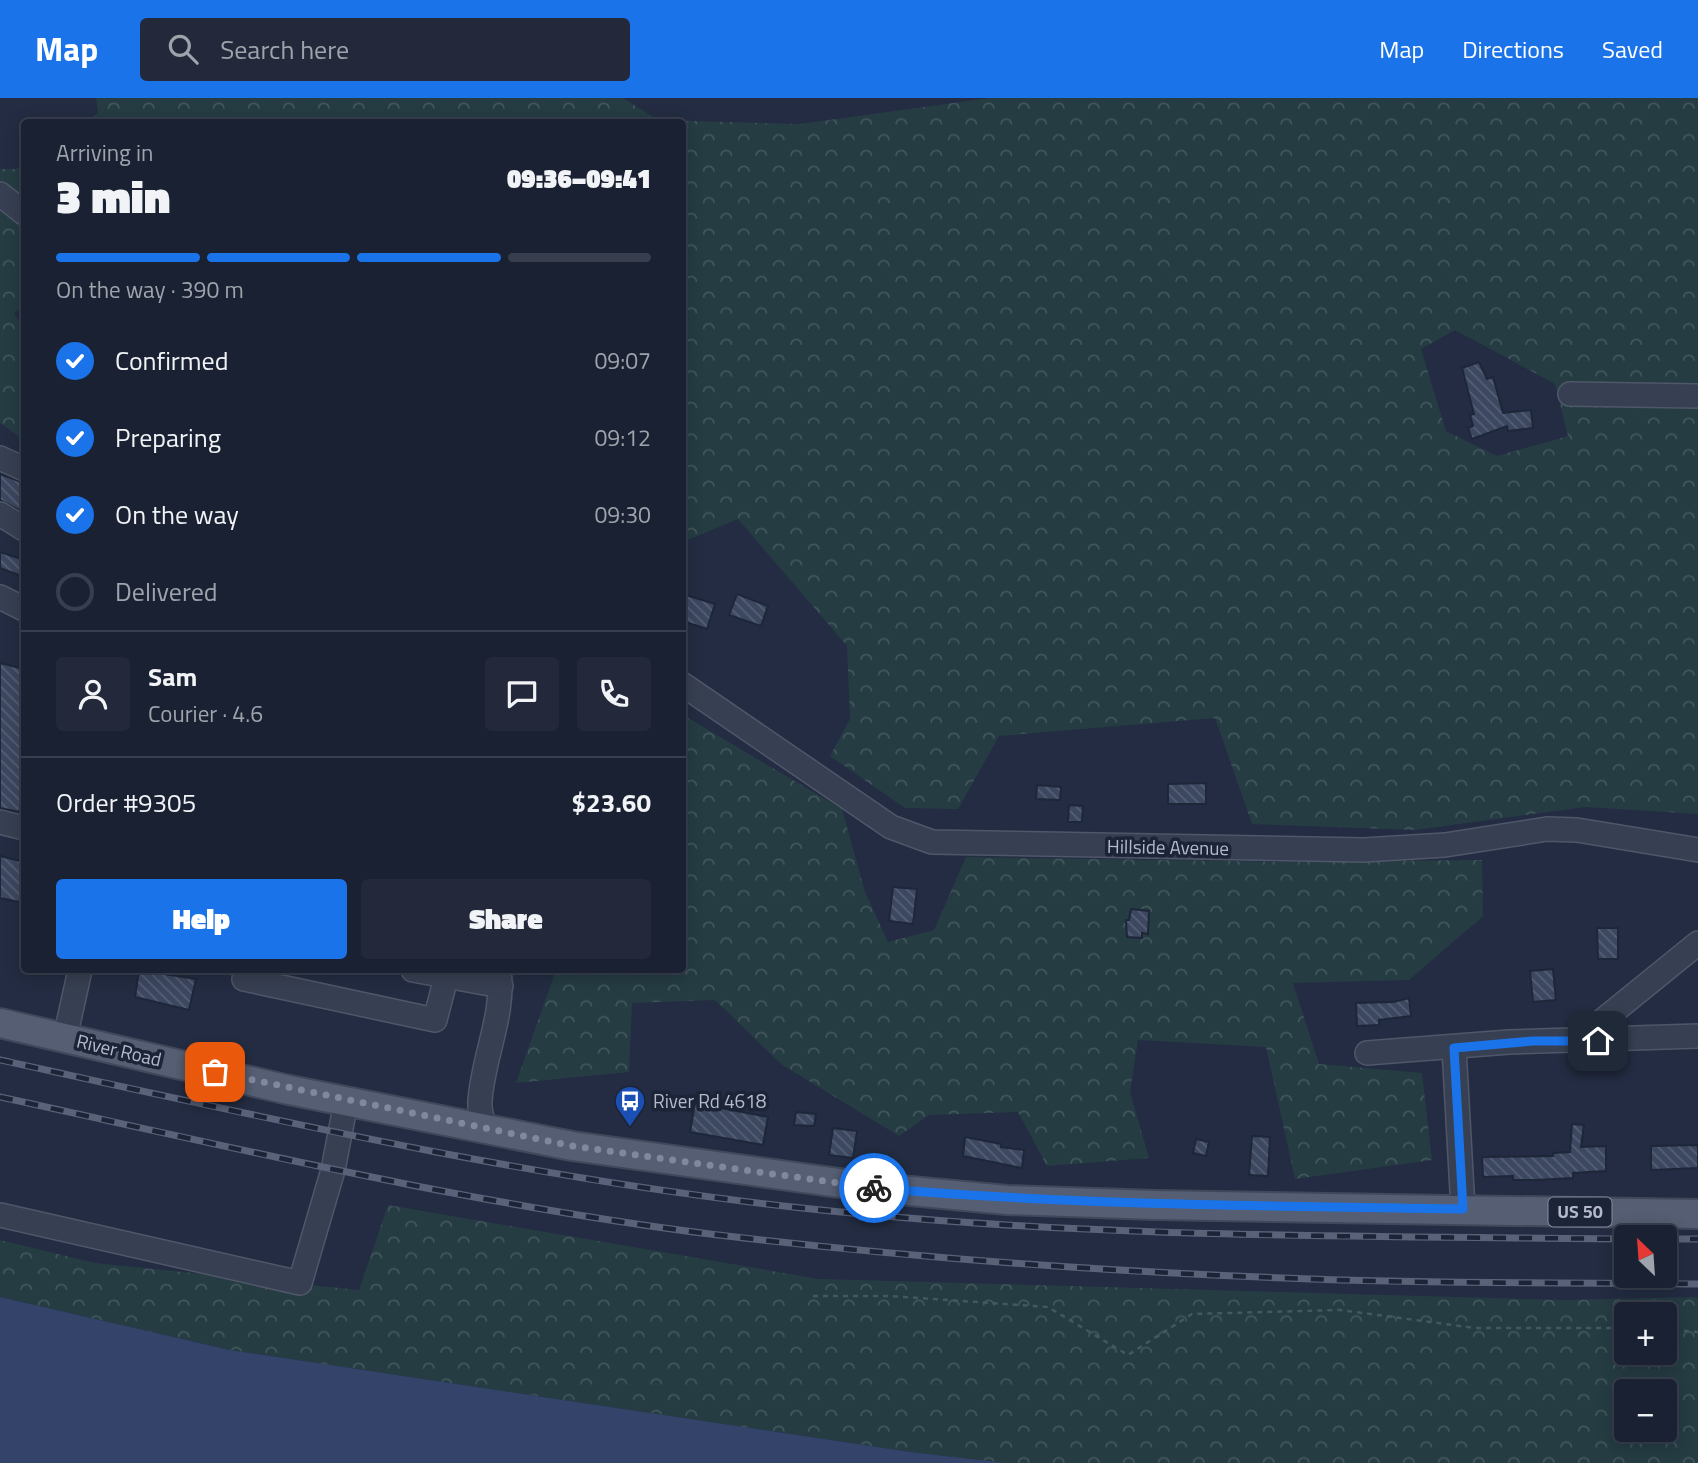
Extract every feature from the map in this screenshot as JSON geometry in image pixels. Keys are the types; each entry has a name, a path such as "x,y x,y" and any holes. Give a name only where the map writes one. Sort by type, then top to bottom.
{"main road":[{"name":"River Road","path":"0,1023 346,1102 725,1169 868,1187 1007,1199 1155,1205 1698,1214"}],"street":[{"path":"0,194 21,211"},
{"path":"1570,394 1698,396"},
{"path":"0,458 21,468"},
{"path":"0,514 21,527"},
{"path":"0,597 21,608"},
{"name":"Hillside Avenue","path":"686,687 891,827 932,842 1374,849 1445,845 1547,829 1577,830 1698,850"},
{"path":"0,822 21,827"},
{"path":"1581,1038 1698,943"},
{"path":"65,1038 79,973"},
{"path":"247,973 244,979 435,1020 447,973 500,978 480,1103 484,1128"},
{"path":"1367,1053 1581,1038 1598,1041 1698,1036"},
{"path":"1454,1048 1463,1209"},
{"path":"0,1215 300,1283 333,1170 346,1102"}],"path":[{"path":"813,1296 890,1296 1048,1307 1128,1355 1192,1314 1339,1310 1475,1328 1614,1328"},
{"path":"1677,1330 1698,1332"}],"green space":[{"path":"96,98 623,98 656,119 89,119 98,113"},
{"path":"989,98 1698,98 1698,814 1585,807 1415,830 1252,824 1215,718 999,736 958,809 905,808 830,756 850,719 847,646 738,519 686,541 686,121 800,124","holes":["1455,330 1555,384 1568,436 1497,456 1446,431 1421,349"]},
{"path":"21,166 21,307 14,313 21,326 21,438 0,423 0,169 16,169"},
{"path":"686,717 842,809 865,892 888,942 934,930 966,857 1281,862 1482,860 1483,916 1409,980 1293,983 1319,1064 1422,1073 1432,1160 1295,1179 1266,1047 1138,1040 1130,1092 1149,1158 1047,1166 1018,1112 929,1115 899,1136 781,1064 715,1000 632,1003 629,1072 516,1083 555,973 686,973"},
{"path":"388,1205 819,1279 1563,1300 1698,1297 1698,1463 1005,1463 911,1452 230,1350 0,1297 0,1240 95,1263 359,1290"}],"water":[{"path":"0,1297 230,1350 911,1452 1005,1463 0,1463"}],"building":[{"path":"1479,362 1487,379 1493,377 1503,413 1531,410 1533,428 1508,431 1507,426 1472,439 1468,428 1473,426 1470,415 1474,414 1462,368"},
{"path":"0,474 21,482 21,511 0,500"},
{"path":"0,552 21,559 21,576 0,568"},
{"path":"737,594 768,606 761,626 729,615"},
{"path":"686,595 715,604 707,629 686,622"},
{"path":"0,663 21,668 21,804 19,812 0,808"},
{"path":"1206,783 1206,804 1168,804 1168,784"},
{"path":"1037,785 1061,787 1060,800 1036,799"},
{"path":"1069,805 1083,806 1082,822 1068,822"},
{"path":"0,856 21,861 21,902 0,898"},
{"path":"893,887 917,889 913,924 889,921"},
{"path":"1131,909 1149,911 1148,934 1142,933 1142,938 1127,937 1126,920 1129,920"},
{"path":"1597,928 1618,928 1618,959 1598,959"},
{"path":"1553,969 1556,1000 1533,1002 1530,971"},
{"path":"139,973 196,979 189,1010 135,997"},
{"path":"1409,998 1411,1016 1379,1020 1379,1025 1357,1026 1356,1003 1393,1002"},
{"path":"695,1103 768,1117 763,1145 690,1132"},
{"path":"796,1112 816,1114 814,1126 794,1125"},
{"path":"1572,1124 1584,1125 1581,1147 1606,1146 1606,1171 1573,1173 1573,1178 1536,1180 1513,1180 1513,1176 1483,1177 1482,1157 1553,1156 1553,1153 1570,1152"},
{"path":"833,1128 857,1131 853,1158 829,1155"},
{"path":"1252,1136 1270,1137 1268,1176 1249,1175"},
{"path":"965,1137 1024,1150 1022,1168 963,1156"},
{"path":"1196,1139 1209,1142 1206,1156 1193,1153"},
{"path":"1698,1145 1698,1168 1651,1170 1651,1146"}],"railway":[{"path":"0,1060 299,1125 499,1164 701,1196 802,1208 1008,1225 1214,1234 1614,1239"},
{"path":"0,1097 442,1191 620,1222 785,1243 1010,1263 1236,1276 1408,1282 1698,1284"},
{"path":"1677,1239 1698,1239"}],"way so far":[{"path":"215,1072 346,1102 572,1146 874,1188"}],"place":[{"name":"River Rd 4618","path":"630,1128"}],"route":[{"path":"874,1188 1007,1199 1180,1206 1463,1209 1454,1048 1581,1038 1598,1041"}]}
